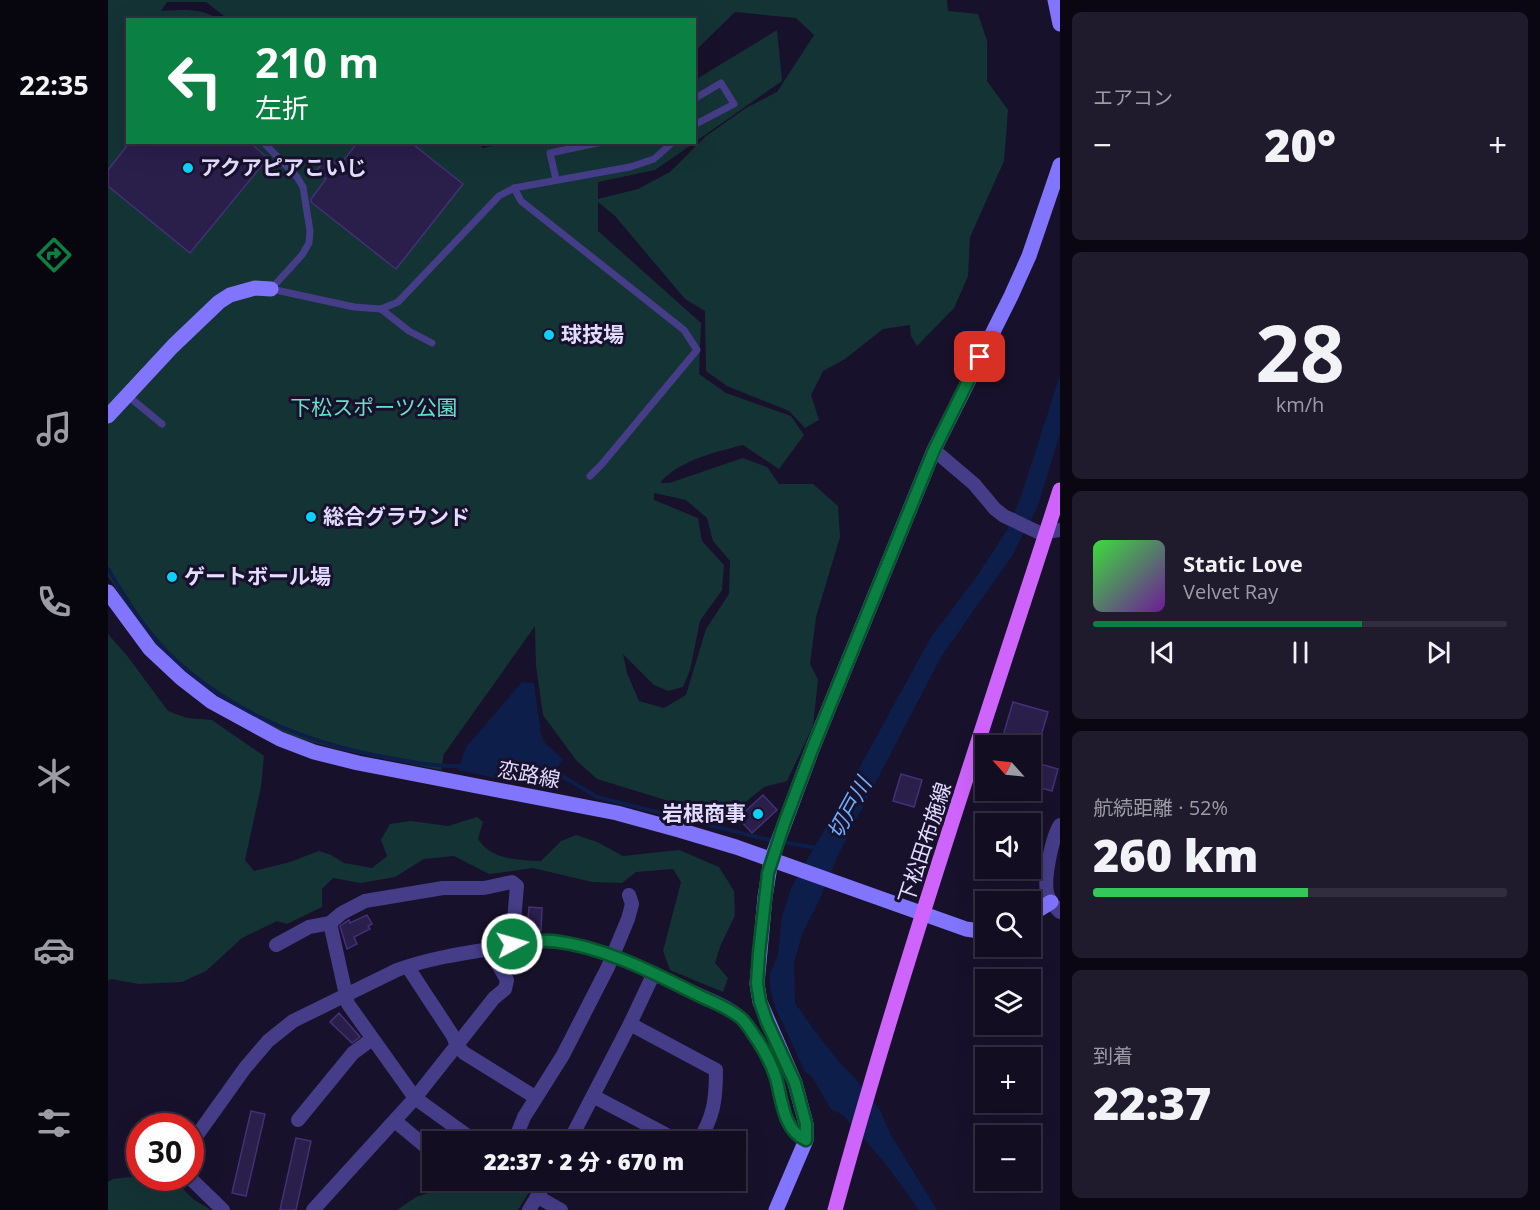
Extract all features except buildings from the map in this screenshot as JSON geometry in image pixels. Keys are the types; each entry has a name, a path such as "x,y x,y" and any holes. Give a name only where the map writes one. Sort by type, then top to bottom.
{"main road":[{"name":"下松田布施線","path":"835,1210 924,914 1053,531 1060,490"}],"street":[{"path":"1055,0 1060,24"},
{"path":"777,1210 806,1140 806,1124 795,1083 764,1012 757,984 771,860 813,747 934,450 1024,266 1060,165"},
{"path":"108,416 173,346 219,302 230,295 255,288 271,289"},
{"path":"934,450 974,484 1004,516 1030,530 1040,533 1053,531"},
{"name":"恋路線","path":"108,592 150,649 181,678 212,702 280,739 314,752 358,763 617,813 736,847 975,930"},
{"path":"1055,907 1047,893 1046,883 1051,851 1060,825"},
{"path":"276,945 309,927 330,923 342,913 365,902 443,888 484,888 512,882 517,886 512,944"},
{"path":"518,1131 535,1097 563,1055 608,967 628,919 632,904 629,895"},
{"path":"330,923 348,1004 415,1098 461,1131"},
{"path":"204,1125 245,1068 268,1041 293,1021 413,964 512,944 553,941 584,947 654,973 726,1008 741,1019 768,1057 776,1076 781,1103 792,1130 798,1137 806,1140"},
{"path":"313,1210 415,1098 494,998 505,988 507,980 491,949"},
{"path":"413,964 411,972 453,1036 457,1046 464,1053 535,1097"},
{"path":"579,1131 593,1096 654,973"},
{"path":"630,1024 716,1070 714,1111 704,1131"},
{"path":"298,1120 353,1053 372,1039"},
{"path":"593,1096 659,1131"},
{"path":"395,1120 422,1143"},
{"path":"203,1191 223,1210"},
{"path":"529,1210 541,1191"},
{"path":"537,1197 561,1210"}],"lane":[{"path":"696,98 721,83 734,104 696,124"},
{"path":"266,144 297,177 303,187 310,231 309,243 302,255 271,289 354,308 381,309 398,302 499,196 514,188 630,167 654,159 671,144"},
{"path":"556,179 550,153 593,144"},
{"path":"514,188 521,201 684,330 697,350 590,476"},
{"path":"381,309 409,331 432,343"},
{"path":"128,396 162,424"}],"green space":[{"name":"下松スポーツ公園","path":"108,0 947,0 948,11 978,14 987,41 987,81 1008,110 1004,161 970,237 968,276 954,308 917,346 911,336 910,325 883,329 845,359 823,371 811,395 819,420 805,428 789,411 727,386 706,371 705,311 685,299 615,216 598,202 598,231 701,323 699,374 726,393 791,416 804,435 779,469 743,445 687,463 677,468 660,483 669,483 743,458 767,467 779,484 813,484 838,506 840,537 816,617 810,664 818,680 813,726 787,781 764,787 737,809 718,816 597,779 576,760 543,715 536,665 535,626 444,754 441,770 316,743 292,736 272,726 198,680 166,653 130,610 108,576","holes":["654,493 686,500 707,518 713,541 730,561 729,594 706,629 686,695 664,708 639,701 627,673 623,654 654,685 668,691 683,687 690,670 700,621 722,590 724,565 702,541 698,518 654,500"]},
{"path":"777,30 782,81 696,141 696,79"},
{"path":"108,634 168,711 187,718 212,720 264,756 261,787 245,860 254,871 290,862 319,851 344,863 372,868 387,856 381,840 390,824 411,821 448,826 477,817 483,822 478,839 490,851 506,858 541,861 561,841 576,835 597,842 623,856 679,850 719,867 734,891 735,915 715,963 728,978 723,992 670,970 663,951 681,882 673,869 636,872 622,883 592,882 533,868 489,874 454,856 424,859 395,877 361,883 333,878 322,889 322,907 287,924 277,921 242,938 206,971 182,982 139,984 111,979 108,981"},
{"path":"126,1178 126,1191 185,1191 211,1210 108,1210 108,1182"},
{"path":"434,1191 530,1191 518,1210 397,1210 416,1197"}],"water":[{"name":"切戸川","path":"1060,375 1060,433 1038,506 1012,556 941,657 839,853 802,934 794,963 795,1003 840,1063 856,1079 880,1110 891,1135 937,1210 919,1210 884,1162 843,1115 831,1109 811,1076 805,1072 775,1007 770,987 770,973 778,955 782,916 791,888 931,637 977,576 1007,530 1021,496"},
{"path":"522,682 534,683 541,734 545,743 563,759 544,788 458,770 466,747"}],"waterway":[{"path":"108,569 143,624 169,654 193,675 244,709 299,734 358,752 425,764 461,766"},
{"path":"550,769 597,797 773,841"},
{"path":"783,842 817,848"}],"place":[{"name":"アクアピアこいじ","path":"188,168"},
{"name":"球技場","path":"549,335"},
{"name":"総合グラウンド","path":"311,517"},
{"name":"ゲートボール場","path":"172,577"},
{"name":"岩根商事","path":"758,814"}],"route":[{"path":"512,944 553,941 584,947 633,964 726,1008 741,1019 768,1057 776,1076 781,1103 792,1130 798,1137 806,1140 806,1124 795,1083 767,1022 757,984 768,873 813,747 934,450 980,357"}]}
